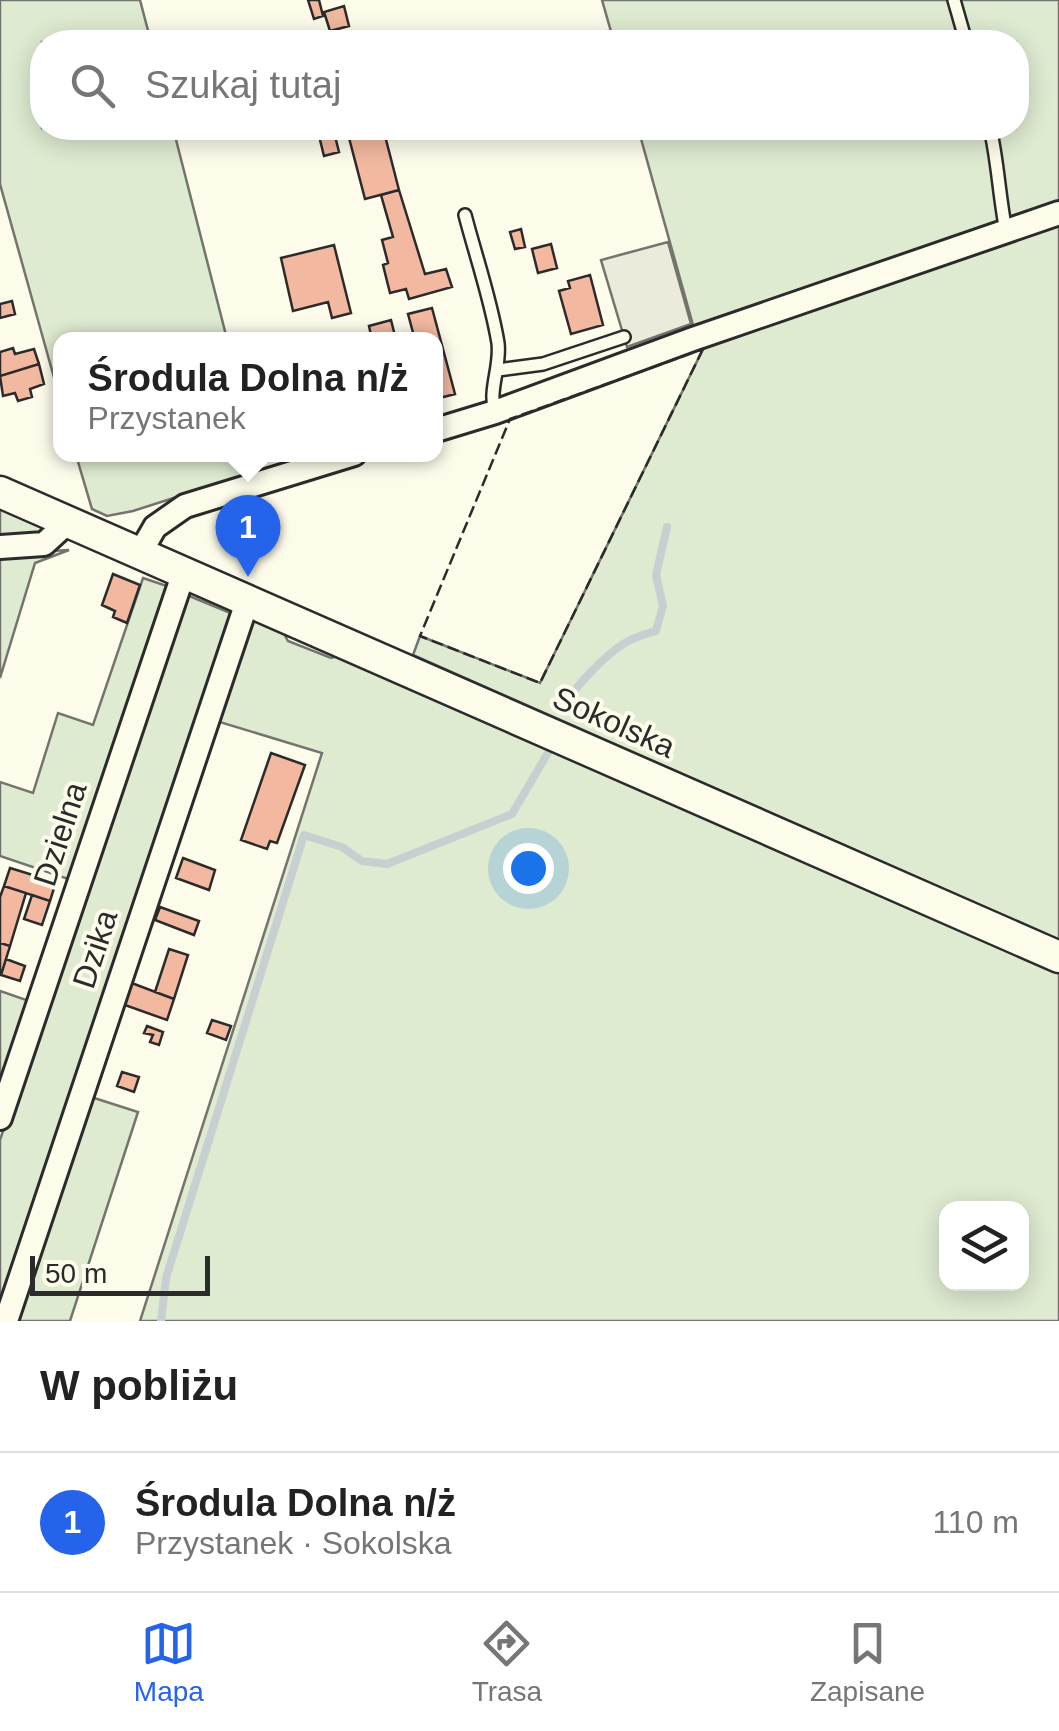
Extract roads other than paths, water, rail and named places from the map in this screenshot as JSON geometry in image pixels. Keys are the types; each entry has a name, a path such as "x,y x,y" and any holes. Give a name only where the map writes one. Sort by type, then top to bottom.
{"street":[{"path":"443,428 1059,213"},
{"path":"140,552 154,527 185,506 328,462"},
{"name":"Sokolska","path":"0,492 1059,957"},
{"path":"0,547 44,544 68,522"},
{"name":"Dzielna","path":"0,1118 184,572"},
{"name":"Dzika","path":"6,1321 248,599"}],"lane":[{"path":"954,0 963,30"},
{"path":"993,140 1006,231"},
{"path":"465,215 498,344 498,370 491,400 494,412"},
{"path":"498,370 543,364 624,336"}],"waterway":[{"path":"563,709 582,682 609,655 629,641 656,631 663,606 656,575 667,527"},
{"path":"161,1321 166,1278 304,835 342,847 362,861 387,864 512,814 549,751"}],"place":[{"name":"Środula Dolna n/ż","path":"248,577"}]}
